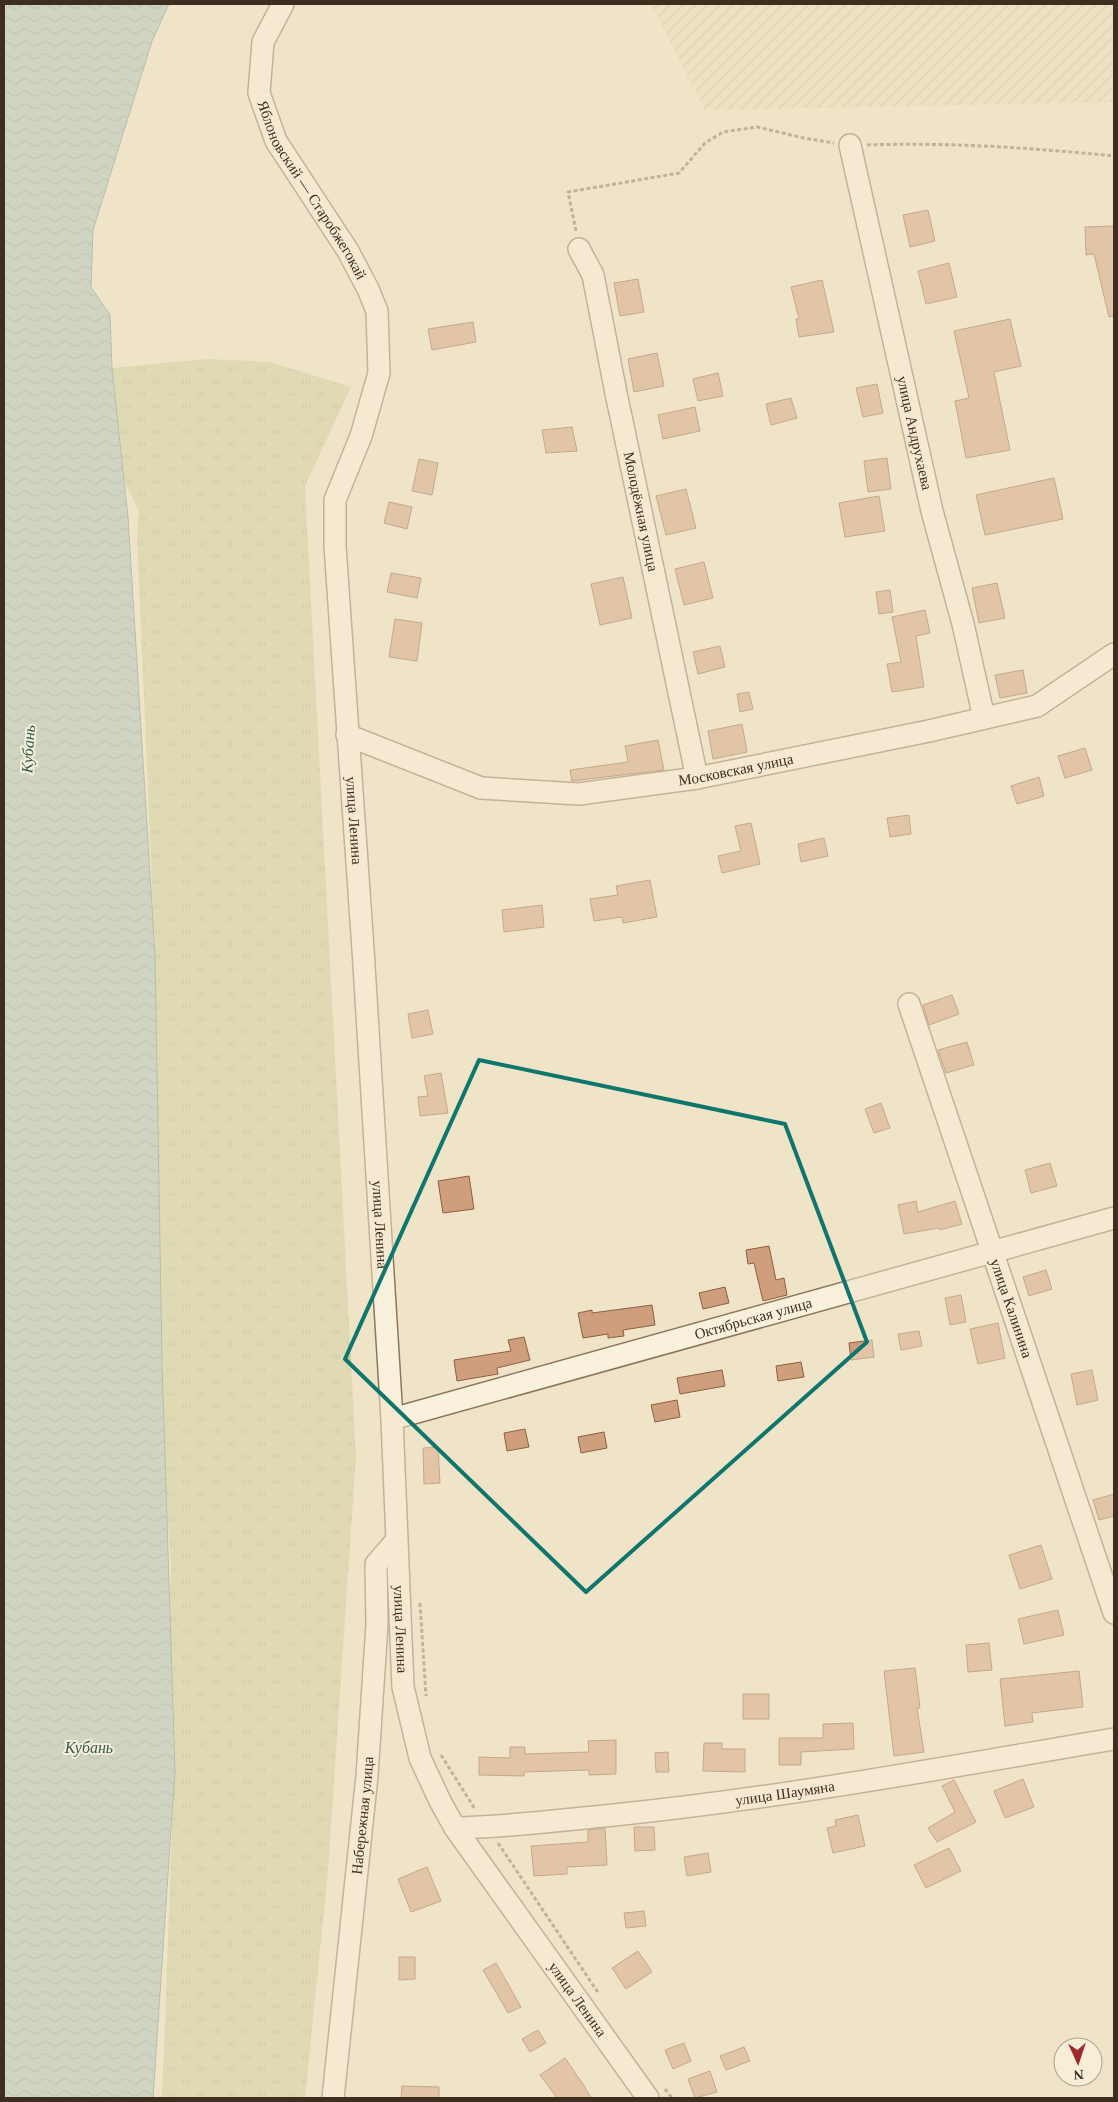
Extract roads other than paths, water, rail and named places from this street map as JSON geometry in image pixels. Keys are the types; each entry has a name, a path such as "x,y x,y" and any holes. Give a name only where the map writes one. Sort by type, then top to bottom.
{"street":[{"name":"Яблоновский — Старобжегокай","path":"283,4 263,42 258,93 276,141 348,251 368,289"},
{"name":"улица Андрухаева","path":"850,145 932,511 963,624 984,718"},
{"name":"Молодёжная улица","path":"579,249 593,275 697,778"},
{"name":"улица Ленина","path":"368,289 377,312 379,373 361,436 335,500 335,546 363,949 392,1419 404,1687 420,1758 440,1801 456,1828 648,2098"},
{"name":"Московская улица","path":"347,735 481,788 580,794 697,778 1038,706 1114,654"},
{"name":"улица Калинина","path":"909,1004 1114,1613"},
{"name":"Октябрьская улица","path":"392,1419 1114,1218"},
{"name":"Набережная улица","path":"333,2098 367,1776 377,1624 376,1564 396,1540"},
{"name":"улица Шаумяна","path":"456,1828 487,1827 664,1810 834,1786 1114,1739"}],"water":[{"name":"Кубань","path":"4,4 169,4 152,41 93,230 91,287 110,315 112,368 128,517 155,955 162,1362 175,1771 153,2098 4,2098"}]}
